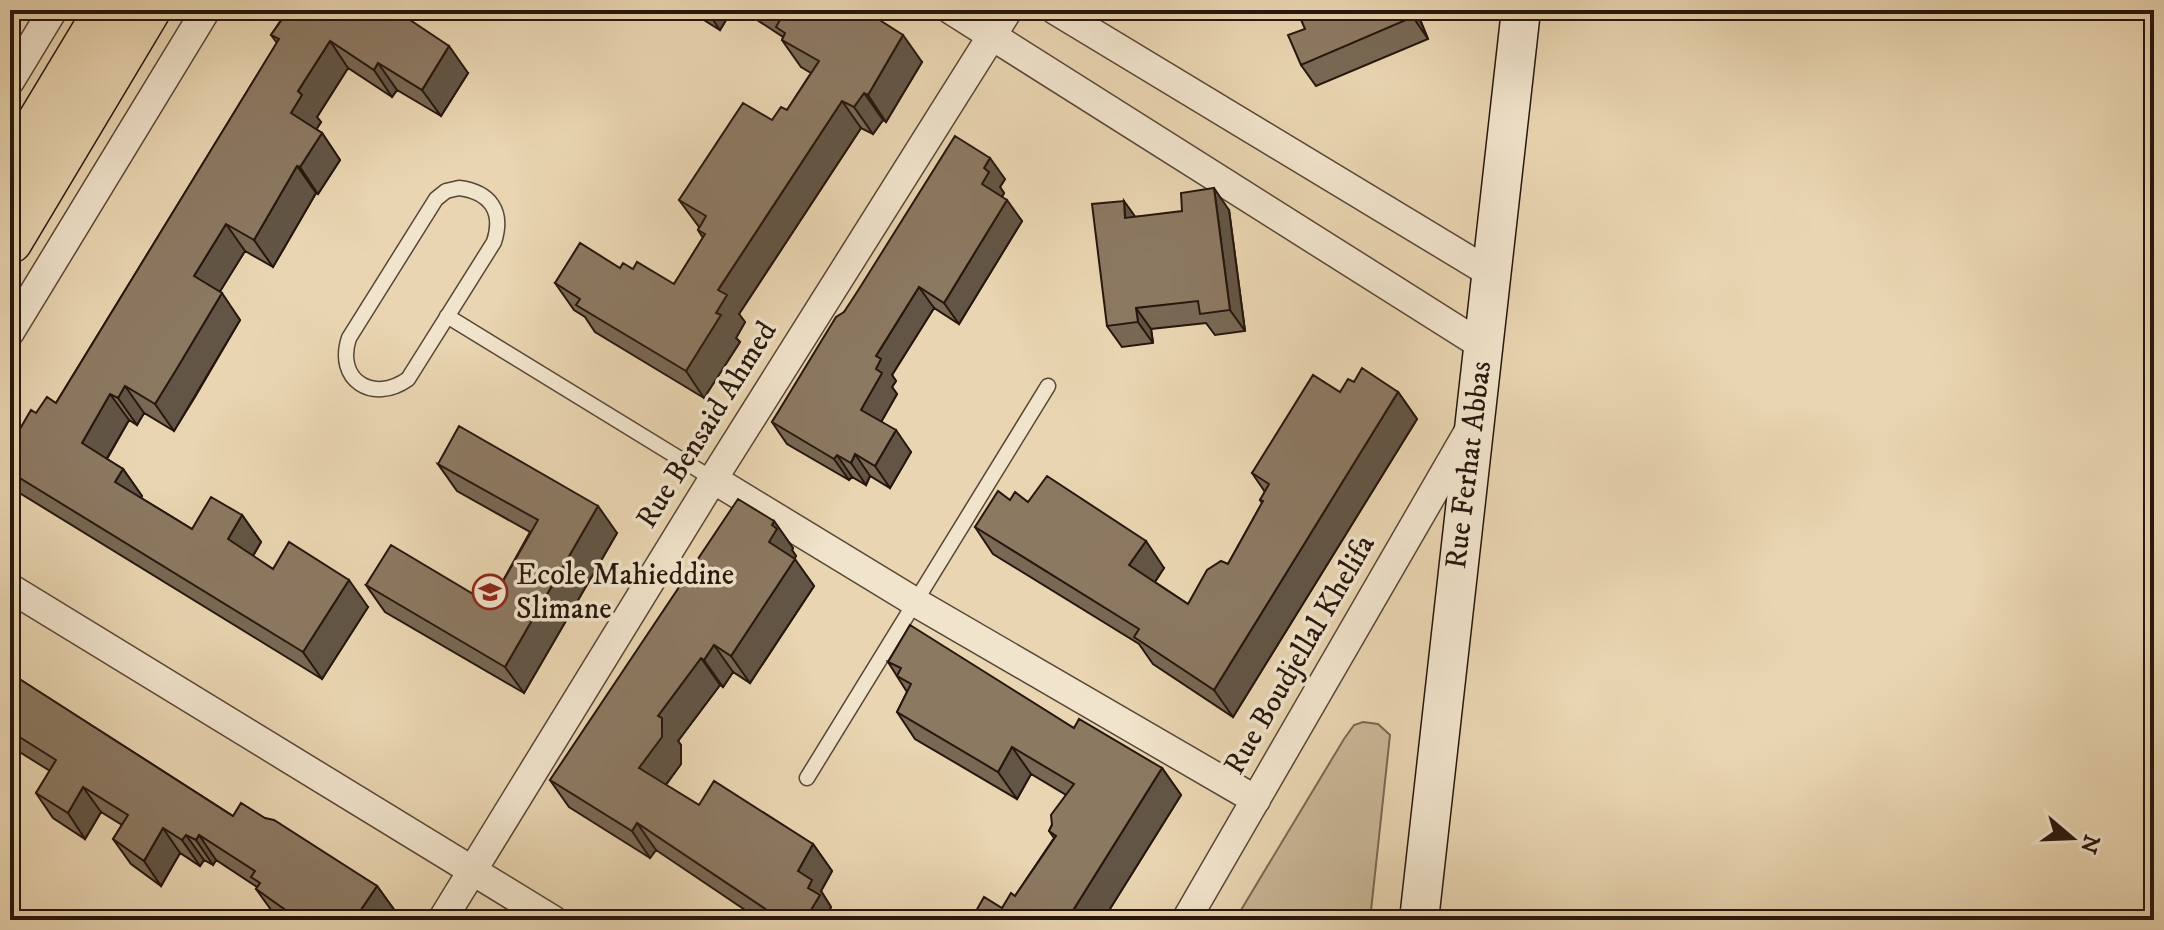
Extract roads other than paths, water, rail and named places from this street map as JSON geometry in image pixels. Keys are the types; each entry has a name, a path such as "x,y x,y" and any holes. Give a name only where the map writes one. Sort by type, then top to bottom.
{"main road":[{"path":"10,171 107,10"},
{"path":"10,241 148,10"}],"street":[{"path":"10,81 53,10"},
{"path":"10,332 206,10"},
{"path":"951,10 1483,346"},
{"name":"Rue Bensaid Ahmed","path":"442,920 713,479 1008,10"},
{"path":"1055,10 1492,274"},
{"name":"Rue Ferhat Abbas","path":"1419,920 1521,10"},
{"name":"Rue Boudjellal Khelifa","path":"1186,920 1473,423"},
{"path":"713,479 915,602 1256,800"},
{"path":"10,588 553,920"}],"lane":[{"path":"472,189 484,195 492,205 498,230 494,242 447,316 408,379 397,386 385,390 372,389 351,374 345,350 349,338 436,199 446,191 472,189"},
{"path":"447,316 713,479"},
{"path":"807,778 1048,386"}],"place":[{"name":"Ecole Mahieddine Slimane","path":"490,592"}]}
